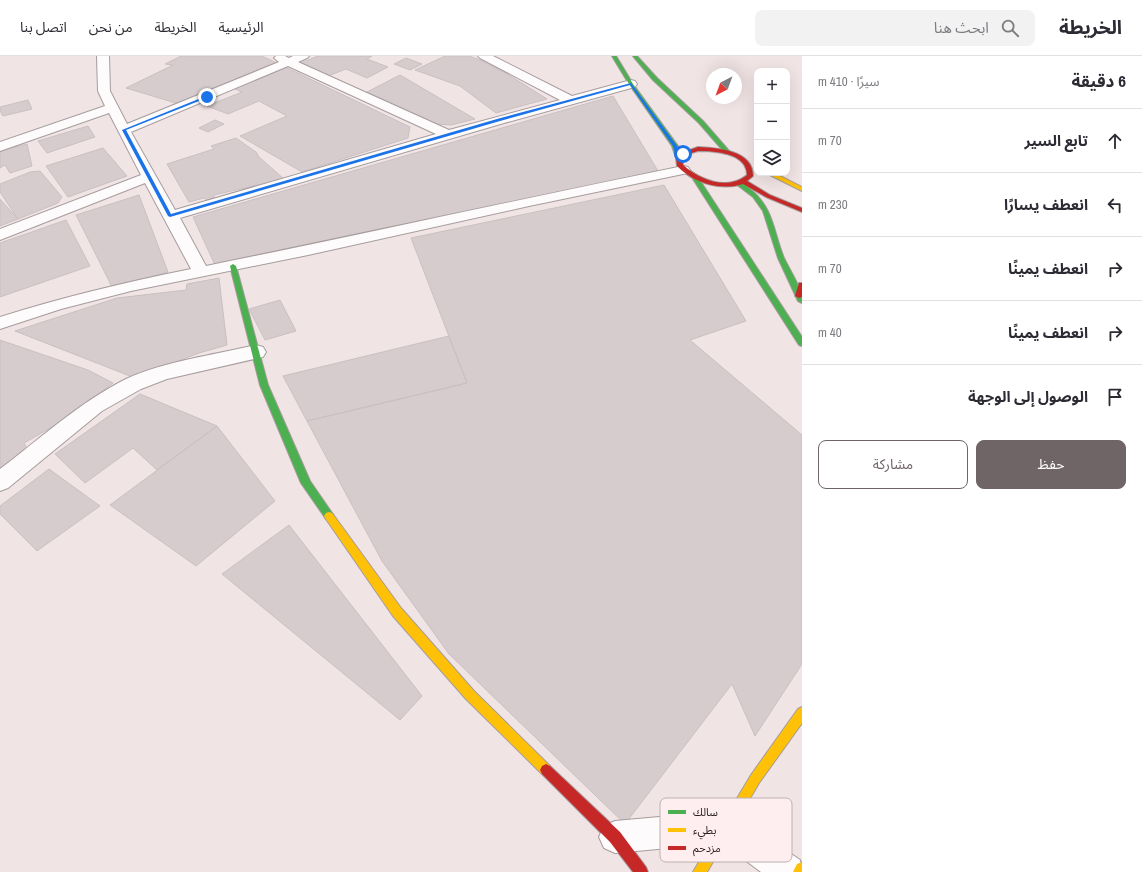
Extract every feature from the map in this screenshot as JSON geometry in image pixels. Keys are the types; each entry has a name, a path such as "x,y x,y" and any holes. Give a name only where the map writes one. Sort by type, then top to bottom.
{"street":[{"path":"103,56 104,91 148,177 201,272"},
{"path":"275,56 448,135"},
{"path":"124,130 303,56"},
{"path":"484,56 504,64 570,100"},
{"path":"614,56 631,84 675,146 686,169 802,343"},
{"path":"635,56 658,85 692,113 728,153"},
{"path":"170,216 570,100 631,84"},
{"path":"0,147 112,108"},
{"path":"686,169 683,154 698,149 718,150 728,153 754,166"},
{"path":"0,323 56,305 108,292 529,201 686,169 717,184 741,182 749,178 751,173 746,162"},
{"path":"775,176 802,189"},
{"path":"0,235 148,177"},
{"path":"741,182 768,196 802,210"},
{"path":"741,182 755,196 766,211 781,258 800,298"},
{"path":"233,266 264,385 306,483 397,612 470,695 614,837 641,872"},
{"path":"800,298 802,285"},
{"path":"0,482 95,406 134,384 163,373 256,352"},
{"path":"744,798 755,779 802,713"},
{"path":"614,837 660,833"},
{"path":"700,872 706,862"},
{"path":"774,862 788,872"}],"building":[{"path":"181,56 262,56 279,64 182,105 126,88 173,65 165,64"},
{"path":"318,56 372,56 367,59 388,67 367,78 346,69 328,76 298,64"},
{"path":"445,56 469,56 480,60 509,75 547,99 496,113 460,86 415,70"},
{"path":"406,58 422,64 410,70 394,64"},
{"path":"283,66 410,127 408,138 302,172 240,136 287,116 259,101 228,114 207,106 242,92 233,88"},
{"path":"400,75 475,119 451,125 437,124 367,92"},
{"path":"613,96 658,171 215,265 193,217"},
{"path":"28,100 32,109 3,116 0,111 0,107"},
{"path":"215,120 224,124 208,132 199,128"},
{"path":"88,126 95,137 47,153 38,141"},
{"path":"236,138 256,152 259,157 284,179 214,195 214,198 207,200 204,198 189,202 167,164 214,149 211,146"},
{"path":"27,144 32,166 10,173 5,165 0,168 0,151"},
{"path":"103,148 127,176 68,197 46,166"},
{"path":"40,171 62,197 58,203 18,219 0,192 0,184 30,172"},
{"path":"664,185 746,321 690,340 802,435 802,664 755,736 732,684 625,824 449,654 382,561 307,421 467,383 411,238"},
{"path":"139,195 168,272 112,287 76,215"},
{"path":"0,199 18,219 0,226"},
{"path":"66,220 90,266 0,297 0,243"},
{"path":"219,278 227,345 199,353 135,378 15,331 117,298 186,290 187,284"},
{"path":"280,300 296,331 265,340 249,309"},
{"path":"449,336 467,383 307,421 283,376"},
{"path":"0,340 88,370 113,383 66,419 24,443 28,451 0,471"},
{"path":"140,394 217,426 157,470 133,448 85,483 55,454"},
{"path":"217,426 275,501 196,566 110,505"},
{"path":"49,469 100,506 37,551 0,514 0,506"},
{"path":"289,525 422,696 400,720 222,574"}],"traffic: fast":[{"path":"614,56 631,84 675,146 679,158"},
{"path":"635,56 655,79 701,122 728,153"},
{"path":"696,179 802,343"},
{"path":"738,183 755,196 766,211 781,258 802,301"},
{"path":"233,266 264,385 306,483 329,516"}],"traffic: slow":[{"path":"775,176 802,189"},
{"path":"329,516 397,612 470,695 546,770"},
{"path":"744,798 755,779 802,713"},
{"path":"700,872 706,862"}],"traffic: jam":[{"path":"698,149 722,151 740,157 750,168 750,176 743,182 734,185 715,184 695,177 680,166 679,158 683,154 698,149"},
{"path":"743,181 768,196 802,210"},
{"path":"799,296 802,285"},
{"path":"546,770 615,837 641,872"}],"route":[{"path":"207,97 124,130 170,216 499,120 631,84 675,146 680,158 683,154"}]}
